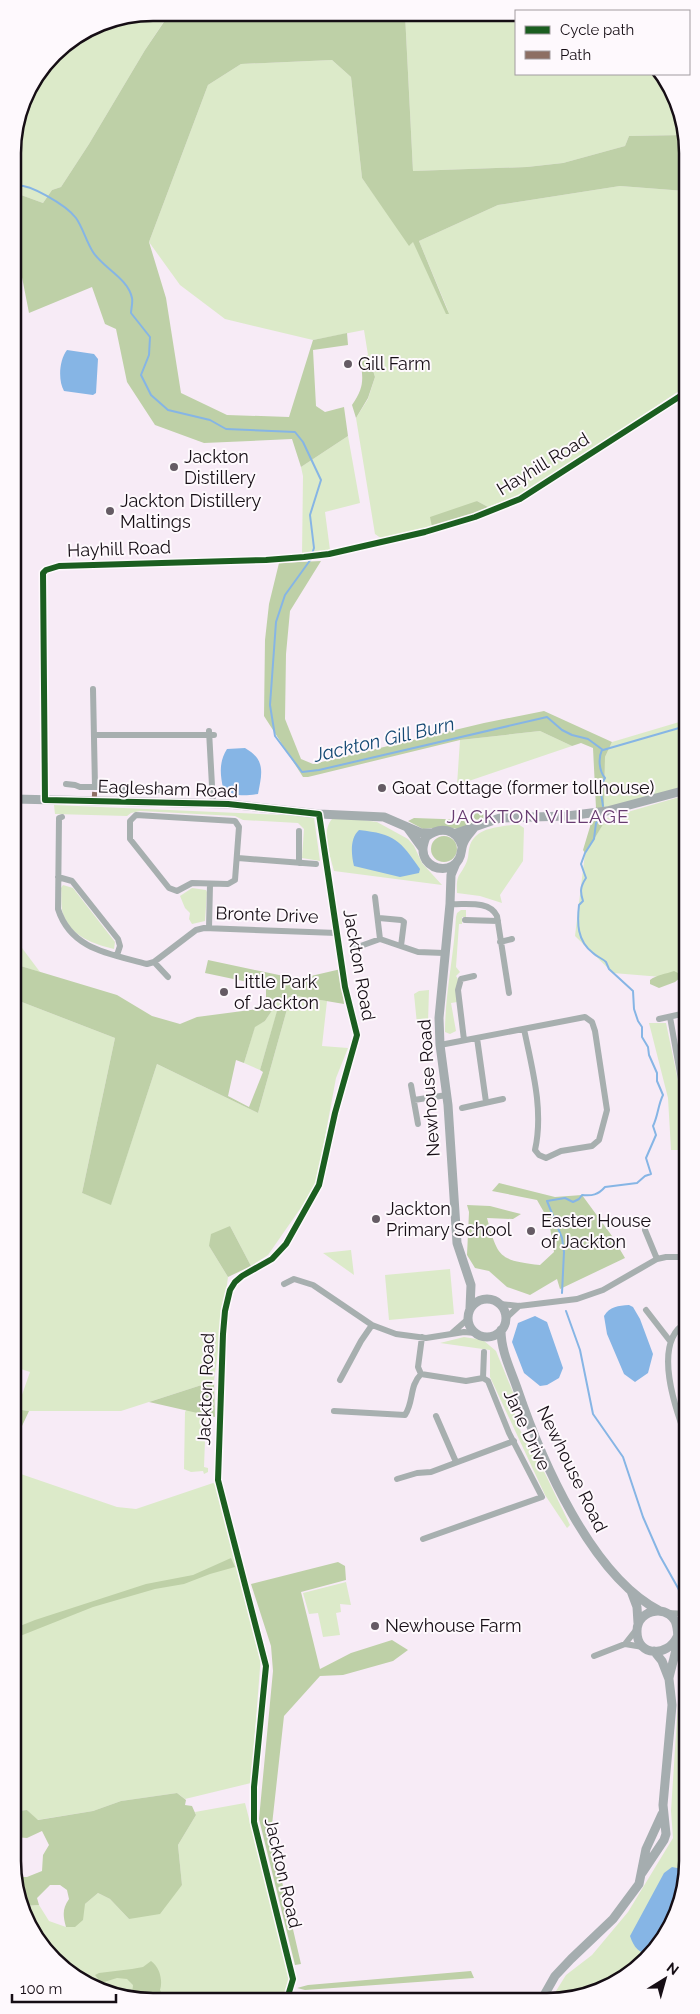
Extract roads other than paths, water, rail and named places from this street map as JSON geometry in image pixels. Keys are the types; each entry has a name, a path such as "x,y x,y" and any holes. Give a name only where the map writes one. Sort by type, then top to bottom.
{"street":[{"name":"Hayhill Road","path":"45,800 43,573 46,570 59,566 266,560 304,557 425,532 475,517 520,499 679,397"},
{"path":"93,689 95,787"},
{"path":"94,735 211,734 213,804"},
{"path":"66,784 75,784 80,788 108,787 117,790 164,790"},
{"path":"454,834 500,818 567,816 607,811 679,792"},
{"name":"Eaglesham Road","path":"22,799 213,804 319,814 384,817 421,832 432,832"},
{"name":"Jackton Road","path":"289,1993 293,1979 254,1822 254,1787 266,1666 218,1480 220,1382 225,1311 230,1290 242,1276 272,1259 286,1244 319,1186 335,1113 357,1035 345,987 319,814"},
{"path":"140,815 233,820 238,822 240,827 235,880 228,884 210,884 192,883 177,891 169,888 130,839 130,820 140,815"},
{"path":"62,817 59,818 58,877 58,909 62,921 70,933 81,943 117,956 148,964 154,962 168,976"},
{"path":"406,827 423,849 427,861 438,868 444,875 450,888"},
{"path":"462,846 474,828"},
{"path":"423,849 426,837 432,832 444,829 454,834 460,840 462,852 456,863 445,869 438,868"},
{"path":"299,832 299,863"},
{"path":"238,858 316,864"},
{"name":"Newhouse Road","path":"456,863 451,875 439,1018 440,1045 447,1095 456,1243 471,1285 470,1308"},
{"path":"58,877 72,881 118,939 120,946 117,956"},
{"path":"209,928 210,884"},
{"path":"375,897 380,939"},
{"path":"450,904 486,905 494,909 498,921 509,994"},
{"path":"378,918 401,920 404,922 401,946"},
{"path":"465,920 498,921"},
{"name":"Bronte Drive","path":"154,962 196,930 209,928 337,933"},
{"path":"355,948 380,939 418,952 444,953"},
{"path":"500,942 512,940"},
{"path":"464,1040 458,990 461,979 474,976"},
{"path":"659,1019 678,1015"},
{"path":"440,1045 585,1017 592,1022 595,1031 607,1110 599,1140 592,1146 561,1151 546,1158 539,1156 536,1150 538,1139 537,1095 524,1029"},
{"path":"670,1017 678,1065"},
{"path":"477,1038 486,1102"},
{"path":"411,1085 418,1124"},
{"path":"414,1100 447,1095"},
{"path":"462,1108 503,1099"},
{"path":"645,1230 657,1259"},
{"path":"500,1304 519,1306 577,1298 603,1290 657,1259 678,1257"},
{"path":"284,1284 294,1279 313,1285 372,1325 396,1334 422,1337 476,1333 493,1337 501,1330 506,1318 519,1306"},
{"name":"Newhouse Road","path":"471,1285 486,1299"},
{"path":"476,1333 470,1326 468,1319 470,1308 474,1303 492,1299 500,1304 506,1318"},
{"path":"646,1310 670,1341"},
{"path":"451,1334 468,1319"},
{"path":"340,1380 372,1325"},
{"path":"678,1328 670,1341 671,1394 678,1415"},
{"name":"Newhouse Road","path":"501,1330 503,1354 536,1438 578,1525 592,1547 630,1588 647,1604 664,1612"},
{"path":"334,1411 405,1415 409,1408 415,1380 421,1374 418,1367 422,1337"},
{"name":"Newhouse Road","path":"487,1337 503,1354"},
{"name":"Jane Drive","path":"483,1378 484,1352"},
{"name":"Jane Drive","path":"421,1374 466,1381 483,1378 488,1381 514,1441 542,1497 423,1540"},
{"path":"436,1416 456,1462"},
{"path":"397,1478 431,1472 514,1441"},
{"name":"Newhouse Road","path":"630,1588 637,1607 637,1626"},
{"path":"664,1612 676,1623 678,1633 669,1679"},
{"path":"594,1656 624,1644 647,1613 678,1613"},
{"path":"637,1626 640,1642 644,1648"},
{"path":"654,1652 670,1648 678,1633"},
{"path":"545,1993 555,1976 570,1959 613,1919 638,1884 642,1874 646,1849 662,1814 672,1705 669,1679 662,1661 654,1652 624,1644"}],"water":[{"path":"67,350 94,354 98,359 96,393 93,395 64,391 60,370 62,359"},
{"path":"245,748 256,757 261,768 258,794 240,795 223,788 221,768 227,749"},
{"path":"359,830 389,836 396,840 420,869 419,873 400,877 354,866 352,846 354,837"},
{"path":"629,1305 633,1307 640,1319 653,1354 648,1373 635,1382 624,1374 607,1334 604,1316 612,1308"},
{"path":"535,1316 547,1322 563,1368 559,1378 547,1385 540,1386 524,1373 512,1342 518,1323"},
{"path":"672,1867 678,1868 678,1878 669,1912 652,1941 642,1952 633,1944 630,1936 664,1873"}],"waterway":[{"name":"Jackton Gill Burn","path":"22,186 56,201 71,213 76,218 97,258 121,279 130,291 132,298 131,313 150,337 149,355 141,375 151,395 168,410 210,420 226,429 295,432 303,442 321,480 310,515 314,548 312,554"},
{"name":"Jackton Gill Burn","path":"311,559 285,595 276,622 270,705 275,736 302,772 319,770 547,717 562,730 588,739 603,750"},
{"path":"603,750 679,728"},
{"name":"Jackton Gill Burn","path":"602,750 600,764 601,772 605,778 600,787 603,806"},
{"name":"Jackton Gill Burn","path":"562,1293 564,1252 562,1238 547,1201 565,1198 573,1202 582,1195 595,1194 605,1187 637,1183 645,1176 651,1174 646,1158 656,1135 653,1126 663,1095 657,1081 657,1073 649,1055 648,1047 642,1037 642,1027 634,1009 633,991 609,969 606,962 588,948 579,931 579,905 583,901 581,890 586,878 581,864 585,853 594,839 596,823 601,819"},
{"name":"Jackton Gill Burn","path":"566,1311 580,1350 593,1414 623,1457 643,1517 660,1556 678,1588"}],"place":[{"name":"Gill Farm","path":"348,364"},
{"name":"Jackton Distillery","path":"174,467"},
{"name":"Jackton Distillery Maltings","path":"110,511"},
{"name":"Goat Cottage (former tollhouse)","path":"382,788"},
{"name":"Little Park of Jackton","path":"224,992"},
{"name":"Jackton Primary School","path":"376,1219"},
{"name":"Easter House of Jackton","path":"531,1231"},
{"name":"Newhouse Farm","path":"375,1626"}],"district":[{"name":"JACKTON VILLAGE","path":"538,816"}]}
